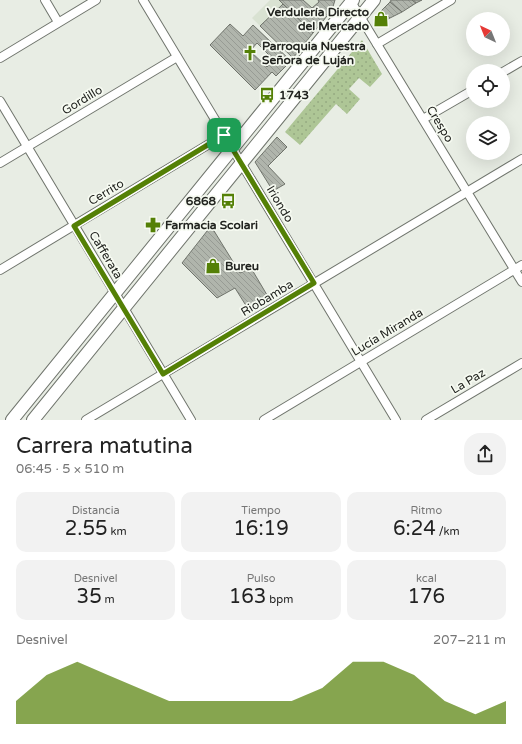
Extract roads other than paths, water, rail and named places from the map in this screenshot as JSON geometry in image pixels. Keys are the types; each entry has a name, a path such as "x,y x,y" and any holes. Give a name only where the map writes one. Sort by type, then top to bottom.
{"main road":[{"path":"33,420 374,0"},
{"path":"12,420 351,1"}],"street":[{"path":"45,0 58,22"},
{"path":"0,58 96,0"},
{"name":"Iriondo","path":"143,0 396,420"},
{"path":"377,44 451,0"},
{"name":"Crespo","path":"351,1 522,282"},
{"name":"Gordillo","path":"0,163 177,57"},
{"path":"510,68 522,61"},
{"path":"423,119 466,94"},
{"name":"Cafferata","path":"0,101 190,420"},
{"name":"Cerrito","path":"0,270 224,135"},
{"name":"Riobamba","path":"86,420 522,159"},
{"name":"Lucía Miranda","path":"264,420 522,265"},
{"name":"La Paz","path":"426,420 522,363"}],"place":[{"name":"Verdulería Directo del Mercado","path":"381,19"},
{"name":"Parroquia Nuestra Señora de Luján","path":"250,53"},
{"name":"1743","path":"267,95"},
{"name":"6868","path":"228,201"},
{"name":"Farmacia Scolari","path":"153,225"},
{"name":"Bureu","path":"213,266"}]}
